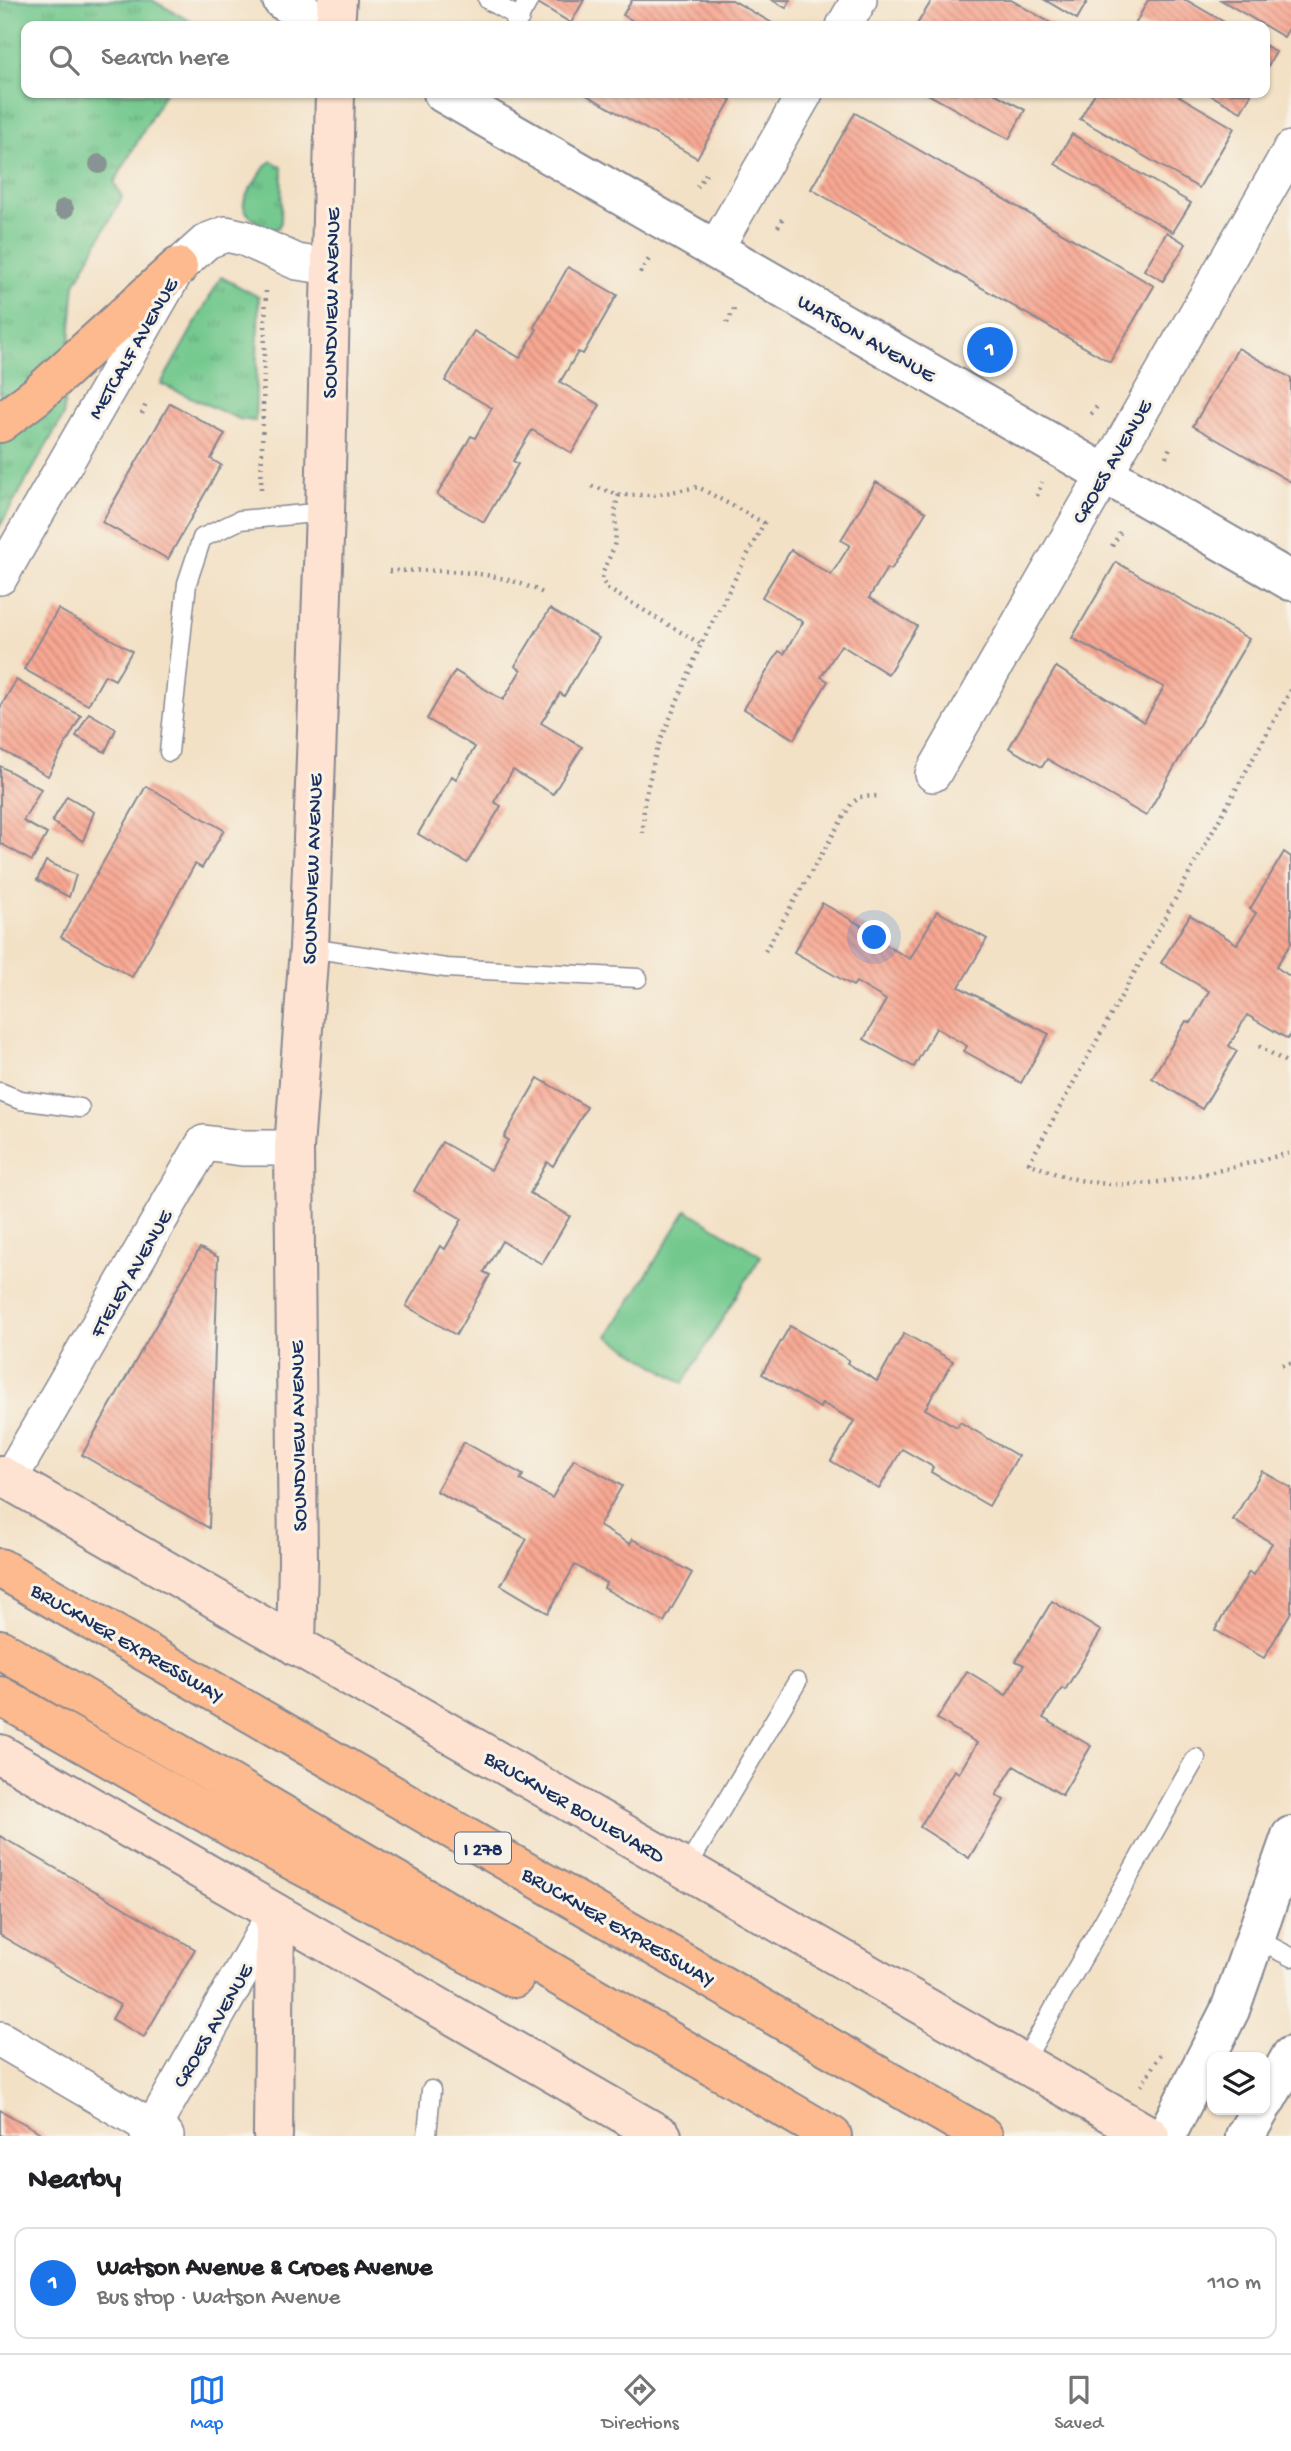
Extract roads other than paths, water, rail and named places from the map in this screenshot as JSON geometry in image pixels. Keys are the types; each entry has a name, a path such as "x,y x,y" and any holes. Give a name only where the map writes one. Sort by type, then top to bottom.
{"highway":[{"path":"0,423 36,396 178,267"},
{"name":"BRUCKNER EXPRESSWAY","path":"0,1568 975,2132"},
{"path":"0,1649 832,2136"},
{"path":"0,1696 344,1890 819,2136"}],"main road":[{"path":"335,21 337,0"},
{"name":"SOUNDVIEW AVENUE","path":"296,1646 298,1563 293,1148 309,948 325,512 335,98"},
{"name":"BRUCKNER BOULEVARD","path":"5,1477 1150,2136"},
{"path":"0,1755 662,2136"},
{"path":"273,2136 275,1913"}],"street":[{"path":"282,0 318,21"},
{"path":"847,21 859,0"},
{"name":"WATSON AVENUE","path":"463,98 715,249 1291,581"},
{"path":"715,249 802,98"},
{"name":"CROES AVENUE","path":"933,774 1291,149"},
{"name":"METCALF AVENUE","path":"0,577 178,267 207,241 226,234 244,238 297,262 331,267"},
{"name":"FTELEY AVENUE","path":"5,1477 204,1143 242,1148 293,1148"},
{"path":"1166,2136 1230,2010 1291,1836"},
{"name":"CROES AVENUE","path":"155,2133 275,1913"},
{"path":"0,2039 155,2133"},
{"path":"1270,2093 1291,2056"},
{"path":"1245,2136 1257,2115"}],"lane":[{"path":"488,0 516,21"},
{"path":"518,21 529,0"},
{"path":"169,752 187,583 202,538 240,520 325,512"},
{"path":"309,948 446,968 638,978"},
{"path":"0,1092 20,1100 80,1108"},
{"path":"686,1869 797,1682"},
{"path":"1023,2063 1196,1758"},
{"path":"1254,1938 1291,1957"},
{"path":"426,2136 431,2090"}],"place":[{"name":"Watson Avenue & Croes Avenue","path":"990,350"}]}
